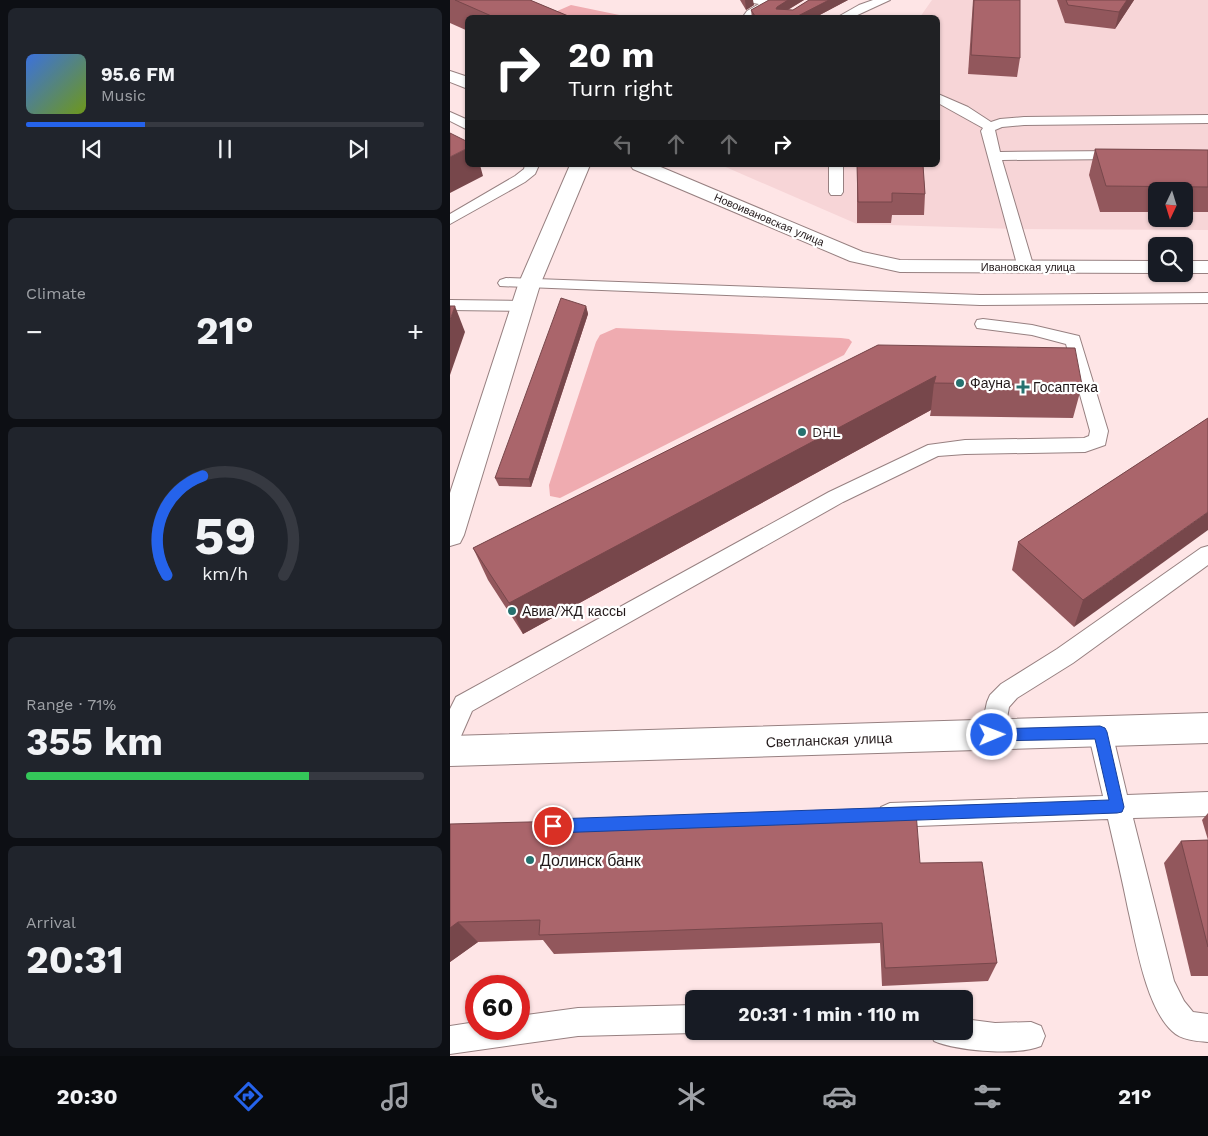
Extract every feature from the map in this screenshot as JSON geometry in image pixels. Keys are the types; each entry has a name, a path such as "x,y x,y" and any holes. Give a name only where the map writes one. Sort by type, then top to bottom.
{"main road":[{"path":"450,76 465,83"},
{"path":"450,535 456,496 526,296 579,167"},
{"name":"Новоивановская улица","path":"645,167 857,257 900,266"},
{"name":"Ивановская улица","path":"900,266 1148,267"},
{"path":"1193,267 1208,267"},
{"name":"Светланская улица","path":"450,751 1208,728"}],"lane":[{"path":"752,0 776,2"},
{"path":"847,15 884,0"},
{"path":"749,15 776,2"},
{"path":"940,99 963,110 990,127"},
{"path":"450,116 465,124"},
{"path":"990,127 1000,123 1024,121 1208,119"},
{"path":"990,127 988,131 994,156 1026,268"},
{"path":"994,156 1132,155"},
{"path":"450,220 520,179 530,171 531,167"},
{"path":"836,167 836,192"},
{"path":"506,283 526,296"},
{"path":"450,305 526,296 980,300 1208,298"},
{"path":"450,735 464,704 836,497 917,458 935,450 1085,445 1098,440 1099,431 1074,340 1032,330 983,324"},
{"path":"992,735 998,702 1009,691 1065,656 1208,554"},
{"path":"1100,732 1155,966 1164,993 1185,1024 1208,1028"},
{"path":"868,815 1208,804"},
{"path":"450,1040 578,1022 685,1019"},
{"path":"973,1034 995,1037 1031,1036"}],"shaded area":[{"path":"932,0 1208,0 1208,230 1015,229 857,224 726,167 940,167 940,15 921,15"},
{"path":"571,5 619,15 562,15 555,12"},
{"path":"616,328 841,338 849,339 852,342 844,355 560,498 550,496 549,485 596,342 600,335"}],"building":[{"path":"455,0 530,0 566,15 489,15"},
{"path":"769,0 788,0 776,9 793,10 809,0 829,0 800,15 754,15 751,10"},
{"path":"974,0 1020,0 1020,58 971,55"},
{"path":"1066,0 1127,0 1119,12 1068,5"},
{"path":"450,133 465,140 465,150 450,157"},
{"path":"1095,149 1208,150 1208,187 1193,187 1193,182 1148,182 1148,186 1106,186"},
{"path":"857,167 923,167 925,194 892,193 892,202 858,202"},
{"path":"561,298 586,306 529,479 495,478"},
{"path":"450,306 455,306 450,320"},
{"path":"878,345 1075,348 1082,385 934,383 936,376 509,603 473,548"},
{"path":"1208,418 1208,512 1083,600 1018,542"},
{"path":"916,812 920,863 982,862 997,963 885,968 882,923 539,935 540,920 458,922 450,928 450,824"},
{"path":"1208,840 1208,947 1181,841"}],"place":[{"name":"Фауна","path":"960,383"},
{"name":"Госаптека","path":"1023,387"},
{"name":"DHL","path":"802,432"},
{"name":"Авиа/ЖД кассы","path":"512,611"},
{"name":"Долинск банк","path":"530,860"}],"route":[{"path":"553,826 1117,807 1100,732 992,735"}]}
